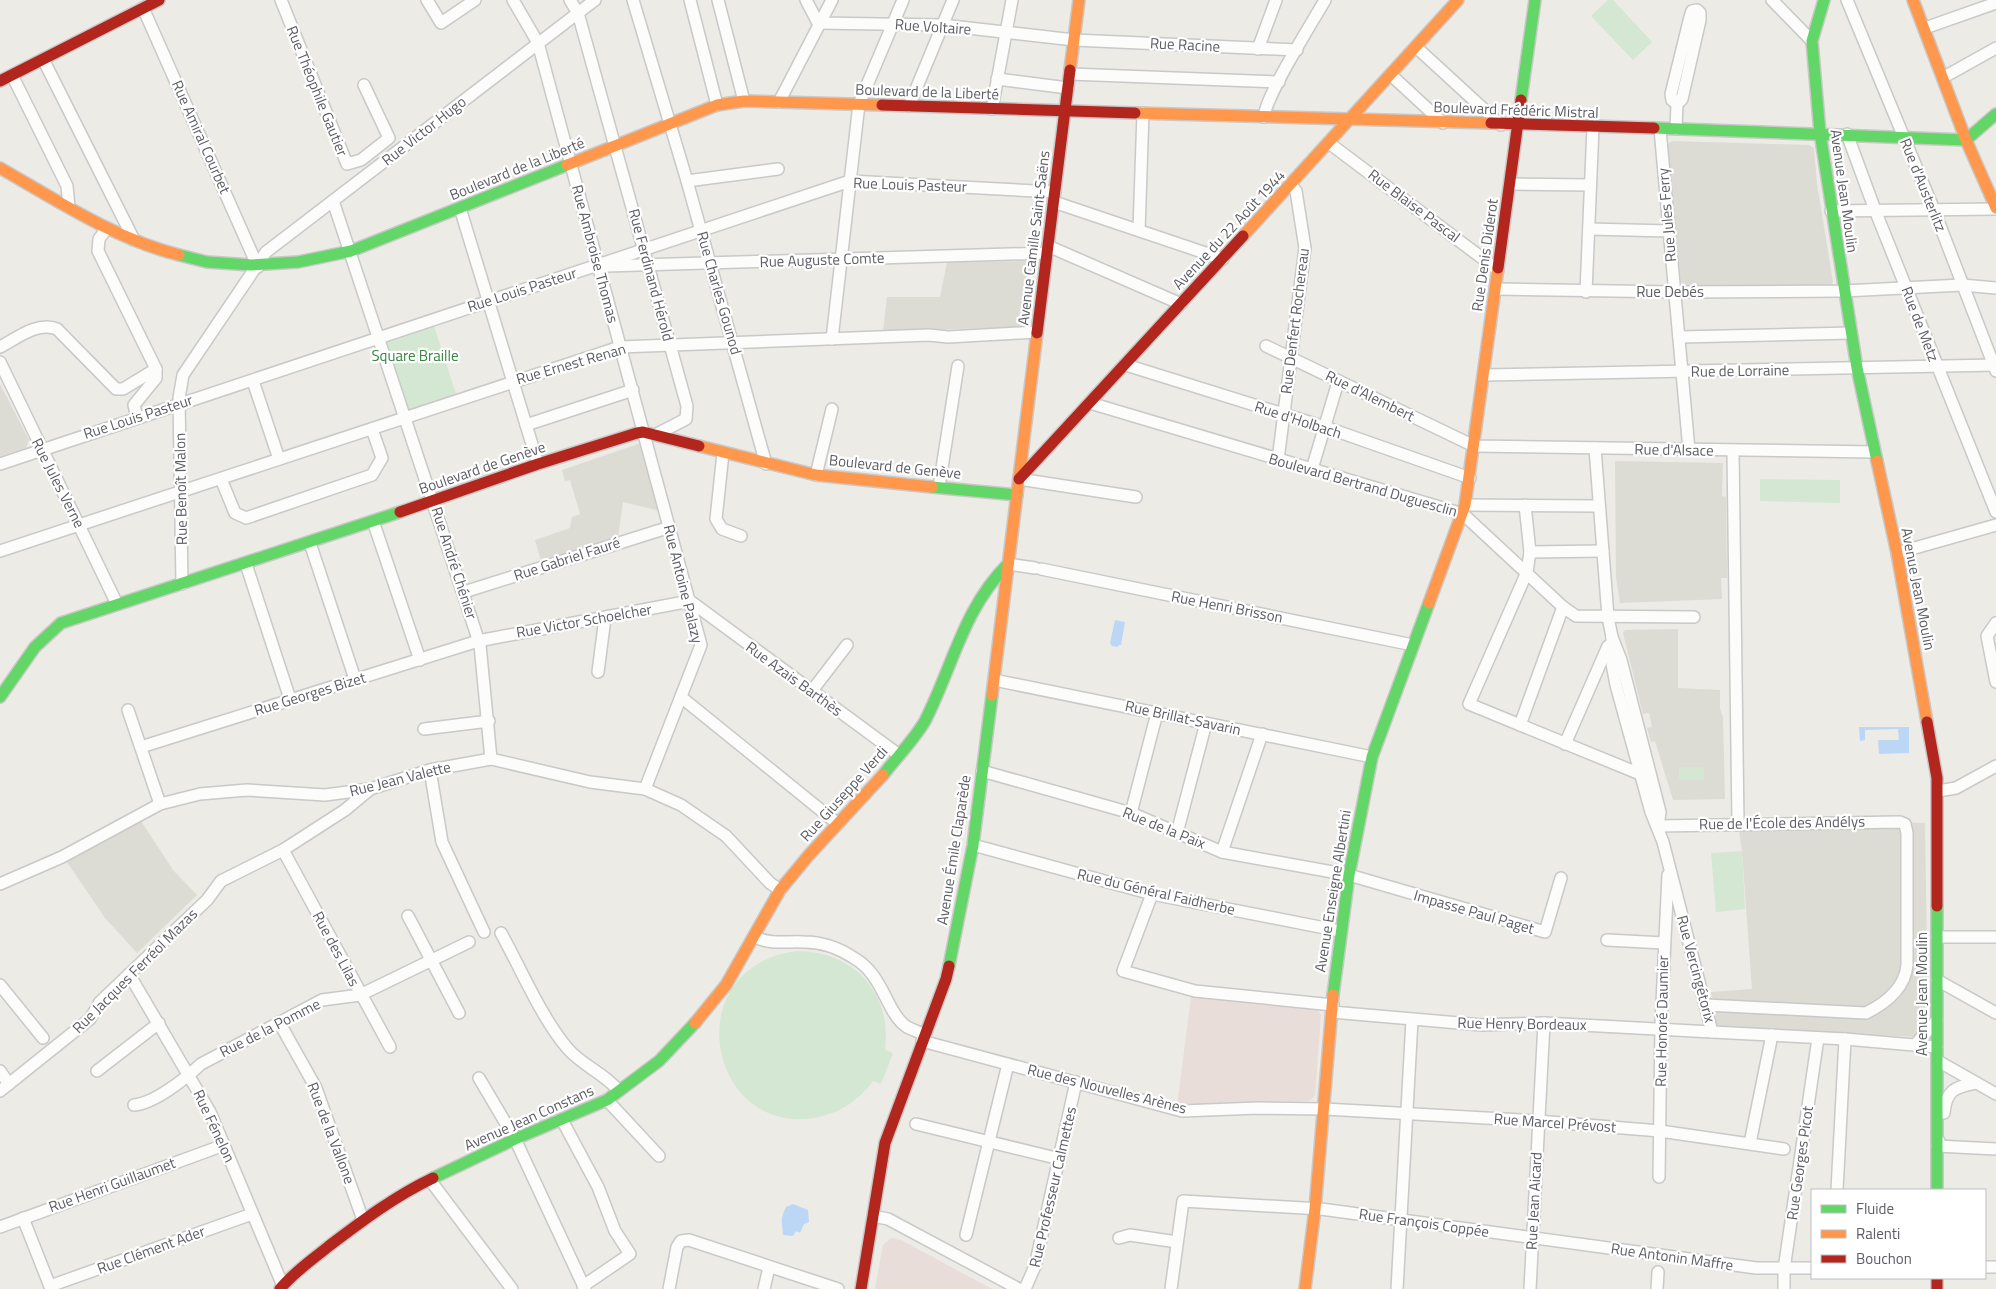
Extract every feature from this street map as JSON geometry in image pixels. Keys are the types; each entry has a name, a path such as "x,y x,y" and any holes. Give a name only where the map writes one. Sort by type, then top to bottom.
{"street":[{"path":"0,81 159,0"},
{"name":"Rue Théophile Gautier","path":"281,0 347,164 361,160 388,138 364,85"},
{"path":"427,0 441,23 475,0"},
{"name":"Rue Ambroise Thomas","path":"513,0 538,43 643,432"},
{"name":"Rue Ferdinand Hérold","path":"570,0 578,13 650,266 687,406 684,435 688,444"},
{"name":"Rue Victor Hugo","path":"258,267 270,248 595,0"},
{"name":"Rue Charles Gounod","path":"633,0 687,181 766,464"},
{"path":"690,0 717,104"},
{"path":"718,0 744,101"},
{"path":"806,0 818,24"},
{"path":"778,102 832,0"},
{"path":"832,340 859,104 903,0"},
{"path":"908,106 953,0"},
{"path":"992,109 1012,0"},
{"name":"Avenue Camille Saint-Saëns","path":"1019,479 1079,0"},
{"path":"1258,49 1276,0"},
{"path":"1264,117 1279,82 1325,0"},
{"name":"Avenue du 22 Août 1944","path":"1019,479 1291,185 1458,0"},
{"name":"Rue Denis Diderot","path":"1464,510 1470,478 1535,0"},
{"path":"1772,0 1812,41"},
{"name":"Avenue Jean Moulin","path":"1824,0 1812,41 1820,133 1831,211 1857,368 1897,554 1938,791 1937,1189"},
{"name":"Rue d'Austerlitz","path":"1847,0 1934,210 1995,367"},
{"path":"1831,211 1996,208 1966,140 1944,77 1913,0"},
{"path":"1925,28 1996,3"},
{"name":"Rue Amiral Courbet","path":"143,8 258,267"},
{"path":"1676,129 1677,104 1682,99 1700,20 1700,12 1696,10 1692,12 1690,17 1671,94 1672,100 1677,104"},
{"name":"Rue Voltaire","path":"818,24 942,25 1074,40"},
{"name":"Rue Racine","path":"1074,40 1297,50"},
{"path":"1416,47 1501,125"},
{"path":"1944,77 1996,48"},
{"path":"43,58 134,240"},
{"path":"1070,74 1279,82"},
{"path":"1391,74 1443,123"},
{"path":"12,75 67,186 69,207"},
{"path":"997,79 1068,88"},
{"name":"Boulevard de la Liberté","path":"0,168 107,228 134,240 178,256 202,262 258,267 300,263 351,251 717,104 744,101 1065,111"},
{"name":"Boulevard Frédéric Mistral","path":"1065,111 1820,133 1966,140"},
{"path":"1139,230 1143,113"},
{"path":"1966,140 1996,114"},
{"path":"1586,292 1593,127"},
{"name":"Rue Jules Ferry","path":"1660,129 1689,450"},
{"name":"Rue de Metz","path":"1847,134 1874,210 1996,512"},
{"name":"Rue Blaise Pascal","path":"1329,143 1498,270"},
{"path":"687,181 778,169"},
{"name":"Rue Louis Pasteur","path":"0,464 180,402 253,380 850,181 1054,197 1139,230 1223,259"},
{"path":"1510,184 1590,185"},
{"name":"Rue Denfert Rochereau","path":"1278,460 1305,248 1296,191 1291,185"},
{"name":"Rue André Chénier","path":"334,201 434,500 478,641 489,721 491,759"},
{"path":"460,208 538,464"},
{"path":"107,228 99,239 98,251 156,370 156,378 134,405 137,417"},
{"path":"1589,229 1669,231"},
{"path":"1048,249 1181,304"},
{"name":"Rue Auguste Comte","path":"597,266 650,266 841,259 1048,249"},
{"name":"Rue Benoît Malon","path":"182,584 180,402 183,375 258,267"},
{"name":"Rue Debés","path":"1496,289 1674,292 1844,291 1962,285 1996,288"},
{"path":"0,347 42,326 51,327 57,329 116,390 156,370"},
{"name":"Rue Ernest Renan","path":"0,552 620,347 929,335 948,337 1037,332"},
{"path":"1679,337 1851,333"},
{"name":"Rue d'Alembert","path":"1266,346 1474,446"},
{"name":"Rue Jules Verne","path":"0,362 117,604"},
{"name":"Rue d'Holbach","path":"1126,365 1325,427 1470,478"},
{"name":"Rue de Lorraine","path":"1484,375 1936,365 1995,367"},
{"path":"938,487 958,366"},
{"path":"253,380 279,459"},
{"path":"1312,469 1338,382"},
{"path":"526,425 633,390"},
{"name":"Boulevard Bertrand Duguesclin","path":"1090,403 1278,460 1464,510 1563,607 1576,616 1608,618 1694,617"},
{"path":"816,475 832,409"},
{"path":"655,435 686,419"},
{"path":"221,479 234,513 246,518 372,475 382,458 372,429"},
{"name":"Boulevard de Genève","path":"0,696 49,632 61,623 310,543 538,464 643,432 816,475 1017,495"},
{"name":"Rue Antoine Palazy","path":"643,432 701,645 645,788"},
{"name":"Rue d'Alsace","path":"1474,446 1875,452"},
{"name":"Rue Vercingétorix","path":"1595,448 1608,618 1612,638 1613,672 1651,812 1658,826 1712,1032 1845,1039 1937,1047"},
{"path":"1733,451 1738,824"},
{"path":"723,453 716,519 722,529 741,536"},
{"path":"1019,479 1136,497"},
{"name":"Avenue Émile Claparède","path":"861,1289 885,1143 952,959 973,845 1019,479"},
{"path":"1525,506 1530,552 1527,572 1469,704 1640,774"},
{"path":"1464,510 1525,506 1598,506"},
{"name":"Avenue Enseigne Albertini","path":"1305,1289 1325,1109 1340,931 1348,875 1372,757 1464,510"},
{"path":"373,521 420,660"},
{"path":"1897,554 1996,525"},
{"name":"Rue Gabriel Fauré","path":"464,592 670,527"},
{"path":"310,543 356,680"},
{"path":"1530,552 1603,551"},
{"path":"246,564 290,700"},
{"name":"Rue Henri Brisson","path":"1008,564 1038,568 1413,644"},
{"name":"Rue Giuseppe Verdi","path":"755,937 780,890 878,782 924,722 968,618 991,580 1008,564"},
{"name":"Rue Victor Schoelcher","path":"478,641 690,601"},
{"name":"Rue Azais Barthès","path":"690,601 899,755"},
{"path":"1520,725 1563,607"},
{"path":"598,672 605,618"},
{"path":"1996,624 1987,636 1996,682"},
{"path":"1565,744 1612,638"},
{"name":"Rue Vercingétorix","path":"1612,638 1621,660 1660,812 1658,826"},
{"name":"Rue Georges Bizet","path":"141,747 478,641"},
{"path":"811,692 847,645"},
{"name":"Rue Brillat-Savarin","path":"994,680 1372,757"},
{"path":"681,697 838,824"},
{"path":"128,710 160,804"},
{"path":"1131,813 1157,713"},
{"path":"424,729 489,721"},
{"path":"1177,833 1206,723"},
{"path":"1222,852 1262,734"},
{"name":"Rue Jean Valette","path":"0,884 62,857 160,804 200,794 247,790 325,794 370,789 430,770 491,759 590,782 645,788 682,805 726,836 770,883 780,890"},
{"path":"1938,791 1956,788 1996,766"},
{"path":"430,770 442,842 484,932"},
{"name":"Rue de la Paix","path":"982,771 1131,813 1222,852 1348,875"},
{"name":"Rue Jacques Ferréol Mazas","path":"5,1087 90,1019 100,1002 207,900 220,881 283,850 345,810 370,789"},
{"name":"Rue de l'École des Andélys","path":"1658,826 1900,822 1905,824 1907,833 1907,965 1906,975 1892,996 1880,1006 1866,1013 1706,1006"},
{"name":"Rue du Général Faidherbe","path":"973,845 1152,894 1340,931"},
{"name":"Rue des Lilas","path":"283,850 360,995 390,1047"},
{"name":"Rue Honoré Daumier","path":"1659,1177 1661,1030 1669,866"},
{"name":"Impasse Paul Paget","path":"1348,875 1545,932 1561,878"},
{"name":"Rue Henry Bordeaux","path":"1152,894 1123,971 1195,991 1412,1020 1482,1025 1544,1023 1712,1032"},
{"path":"408,916 459,1013"},
{"path":"501,933 561,1041 582,1063 610,1081 618,1090"},
{"name":"Rue des Nouvelles Arènes","path":"755,937 774,943 821,943 850,955 869,969 900,1019 924,1038 1008,1064 1182,1111 1258,1108 1325,1109"},
{"name":"Avenue Jean Constans","path":"283,1288 291,1276 363,1220 430,1180 515,1139 607,1100 618,1090 648,1070 682,1039 726,985 755,937"},
{"path":"1937,937 1996,937"},
{"path":"1607,940 1664,943"},
{"name":"Rue de la Pomme","path":"134,1105 144,1104 189,1075 201,1064 322,1000 360,995 468,942"},
{"name":"Rue Fénelon","path":"129,974 210,1112 283,1288"},
{"path":"1937,980 1996,1013"},
{"path":"0,985 43,1038"},
{"path":"1397,1289 1412,1020"},
{"path":"1915,1045 1937,1020"},
{"name":"Rue de la Vallone","path":"279,1022 316,1088 363,1220"},
{"path":"97,1071 159,1023"},
{"name":"Rue Jean Aicard","path":"1530,1289 1544,1023"},
{"path":"1750,1143 1772,1035"},
{"name":"Rue Georges Picot","path":"1784,1289 1784,1269 1818,1038"},
{"path":"1837,1189 1845,1039"},
{"path":"1938,1061 1996,1094"},
{"path":"966,1235 1008,1064"},
{"path":"0,1071 5,1087"},
{"path":"479,1078 515,1139 584,1288 630,1254 615,1231 598,1187 562,1120"},
{"name":"Rue Professeur Calmettes","path":"1025,1289 1034,1272 1076,1082"},
{"path":"1976,1082 1956,1088 1945,1099 1942,1130 1937,1146 1996,1149"},
{"path":"607,1100 659,1156"},
{"name":"Rue Marcel Prévost","path":"1325,1109 1660,1130 1784,1149"},
{"path":"916,1124 1060,1159"},
{"name":"Rue Henri Guillaumet","path":"0,1227 224,1145"},
{"path":"430,1180 512,1289"},
{"name":"Rue François Coppée","path":"1177,1242 1183,1201 1315,1209 1532,1238"},
{"name":"Rue Clément Ader","path":"50,1287 252,1214"},
{"path":"873,1216 888,1219 1018,1289"},
{"path":"23,1218 50,1287"},
{"path":"1119,1238 1130,1235 1177,1242 1171,1289"},
{"name":"Rue Antonin Maffre","path":"1532,1238 1756,1268 1811,1268"},
{"path":"669,1289 677,1247 681,1241 689,1240 838,1289"},
{"path":"764,1289 769,1267"},
{"path":"1657,1289 1658,1272"}],"shaded area":[{"path":"1672,141 1809,145 1814,148 1817,184 1833,282 1830,286 1685,285 1681,282 1668,144"},
{"path":"1033,261 1025,327 883,331 887,297 940,297 947,262"},
{"path":"0,384 29,440 26,448 0,456"},
{"path":"641,443 660,511 623,502 618,537 541,561 535,540 570,528 572,517 580,514 570,480 565,481 562,470"},
{"path":"1615,461 1723,463 1722,496 1726,497 1727,578 1721,578 1722,599 1620,603 1616,577"},
{"path":"1678,629 1678,688 1720,690 1720,709 1723,717 1725,799 1673,800 1655,741 1651,742 1647,728 1652,727 1649,713 1643,714 1623,633 1625,630"},
{"path":"141,821 173,870 197,895 137,953 105,918 67,862"},
{"path":"1925,823 1928,1024 1918,1037 1717,1028 1711,992 1752,989 1742,851 1738,824"},
{"path":"1194,994 1315,1006 1321,1015 1315,1096 1309,1101 1177,1106 1191,997"},
{"path":"891,1238 901,1240 992,1289 875,1289 883,1245"}],"green space":[{"path":"1608,0 1613,0 1652,42 1633,60 1591,16"},
{"name":"Square Braille","path":"432,320 458,400 406,418 379,337"},
{"path":"1760,479 1840,480 1840,503 1760,501"},
{"path":"1679,767 1704,767 1704,780 1679,780"},
{"path":"1742,851 1745,909 1716,912 1711,853"},
{"path":"796,951 817,953 835,958 851,967 865,979 875,993 882,1010 886,1029 885,1050 893,1053 881,1084 873,1081 861,1095 847,1106 814,1118 778,1116 750,1101 730,1077 720,1047 721,1016 733,987 758,964"}],"water":[{"path":"1115,620 1125,622 1121,645 1118,647 1112,646 1110,643"},
{"path":"1859,727 1909,727 1909,753 1879,754 1878,740 1899,740 1898,729 1865,730 1865,740 1860,741"},
{"path":"793,1204 808,1210 809,1222 804,1224 800,1233 796,1231 793,1236 783,1235 783,1216 786,1207"}],"traffic: fast":[{"path":"1521,100 1535,0"},
{"path":"1824,0 1812,41 1820,133 1857,368 1877,461"},
{"path":"1966,140 1996,114"},
{"path":"1654,128 1966,140"},
{"path":"179,255 207,262 251,265 298,262 351,251 567,165"},
{"path":"932,487 1017,495"},
{"path":"0,697 35,647 61,623 400,512"},
{"path":"883,775 921,728 935,700 969,619 993,581 1008,564"},
{"path":"1333,995 1349,875 1372,757 1429,603"},
{"path":"949,966 973,845 992,695"},
{"path":"1937,906 1937,1189"},
{"path":"433,1178 515,1139 607,1100 659,1061 695,1023"}],"traffic: slow":[{"path":"1070,70 1079,0"},
{"path":"1243,236 1458,0"},
{"path":"1913,0 1966,140 1996,208"},
{"path":"567,165 717,105 744,101 882,105"},
{"path":"1135,113 1491,123"},
{"path":"0,168 86,218 132,239 179,255"},
{"path":"1429,603 1465,505 1498,268"},
{"path":"992,695 1037,333"},
{"path":"699,446 816,475 932,487"},
{"path":"1877,461 1897,553 1927,722"},
{"path":"695,1023 726,985 780,890 809,855 883,775"},
{"path":"1305,1289 1315,1209 1333,995"}],"traffic: jam":[{"path":"0,81 159,0"},
{"path":"1037,333 1070,70"},
{"path":"1498,268 1521,100"},
{"path":"882,105 1135,113"},
{"path":"1491,123 1654,128"},
{"path":"1019,479 1243,236"},
{"path":"400,512 538,464 637,433 643,432 699,446"},
{"path":"1927,722 1937,778 1937,906"},
{"path":"861,1289 885,1143 946,979 949,966"},
{"path":"280,1289 303,1266 366,1218 433,1178"},
{"path":"1937,1279 1937,1289"}]}
